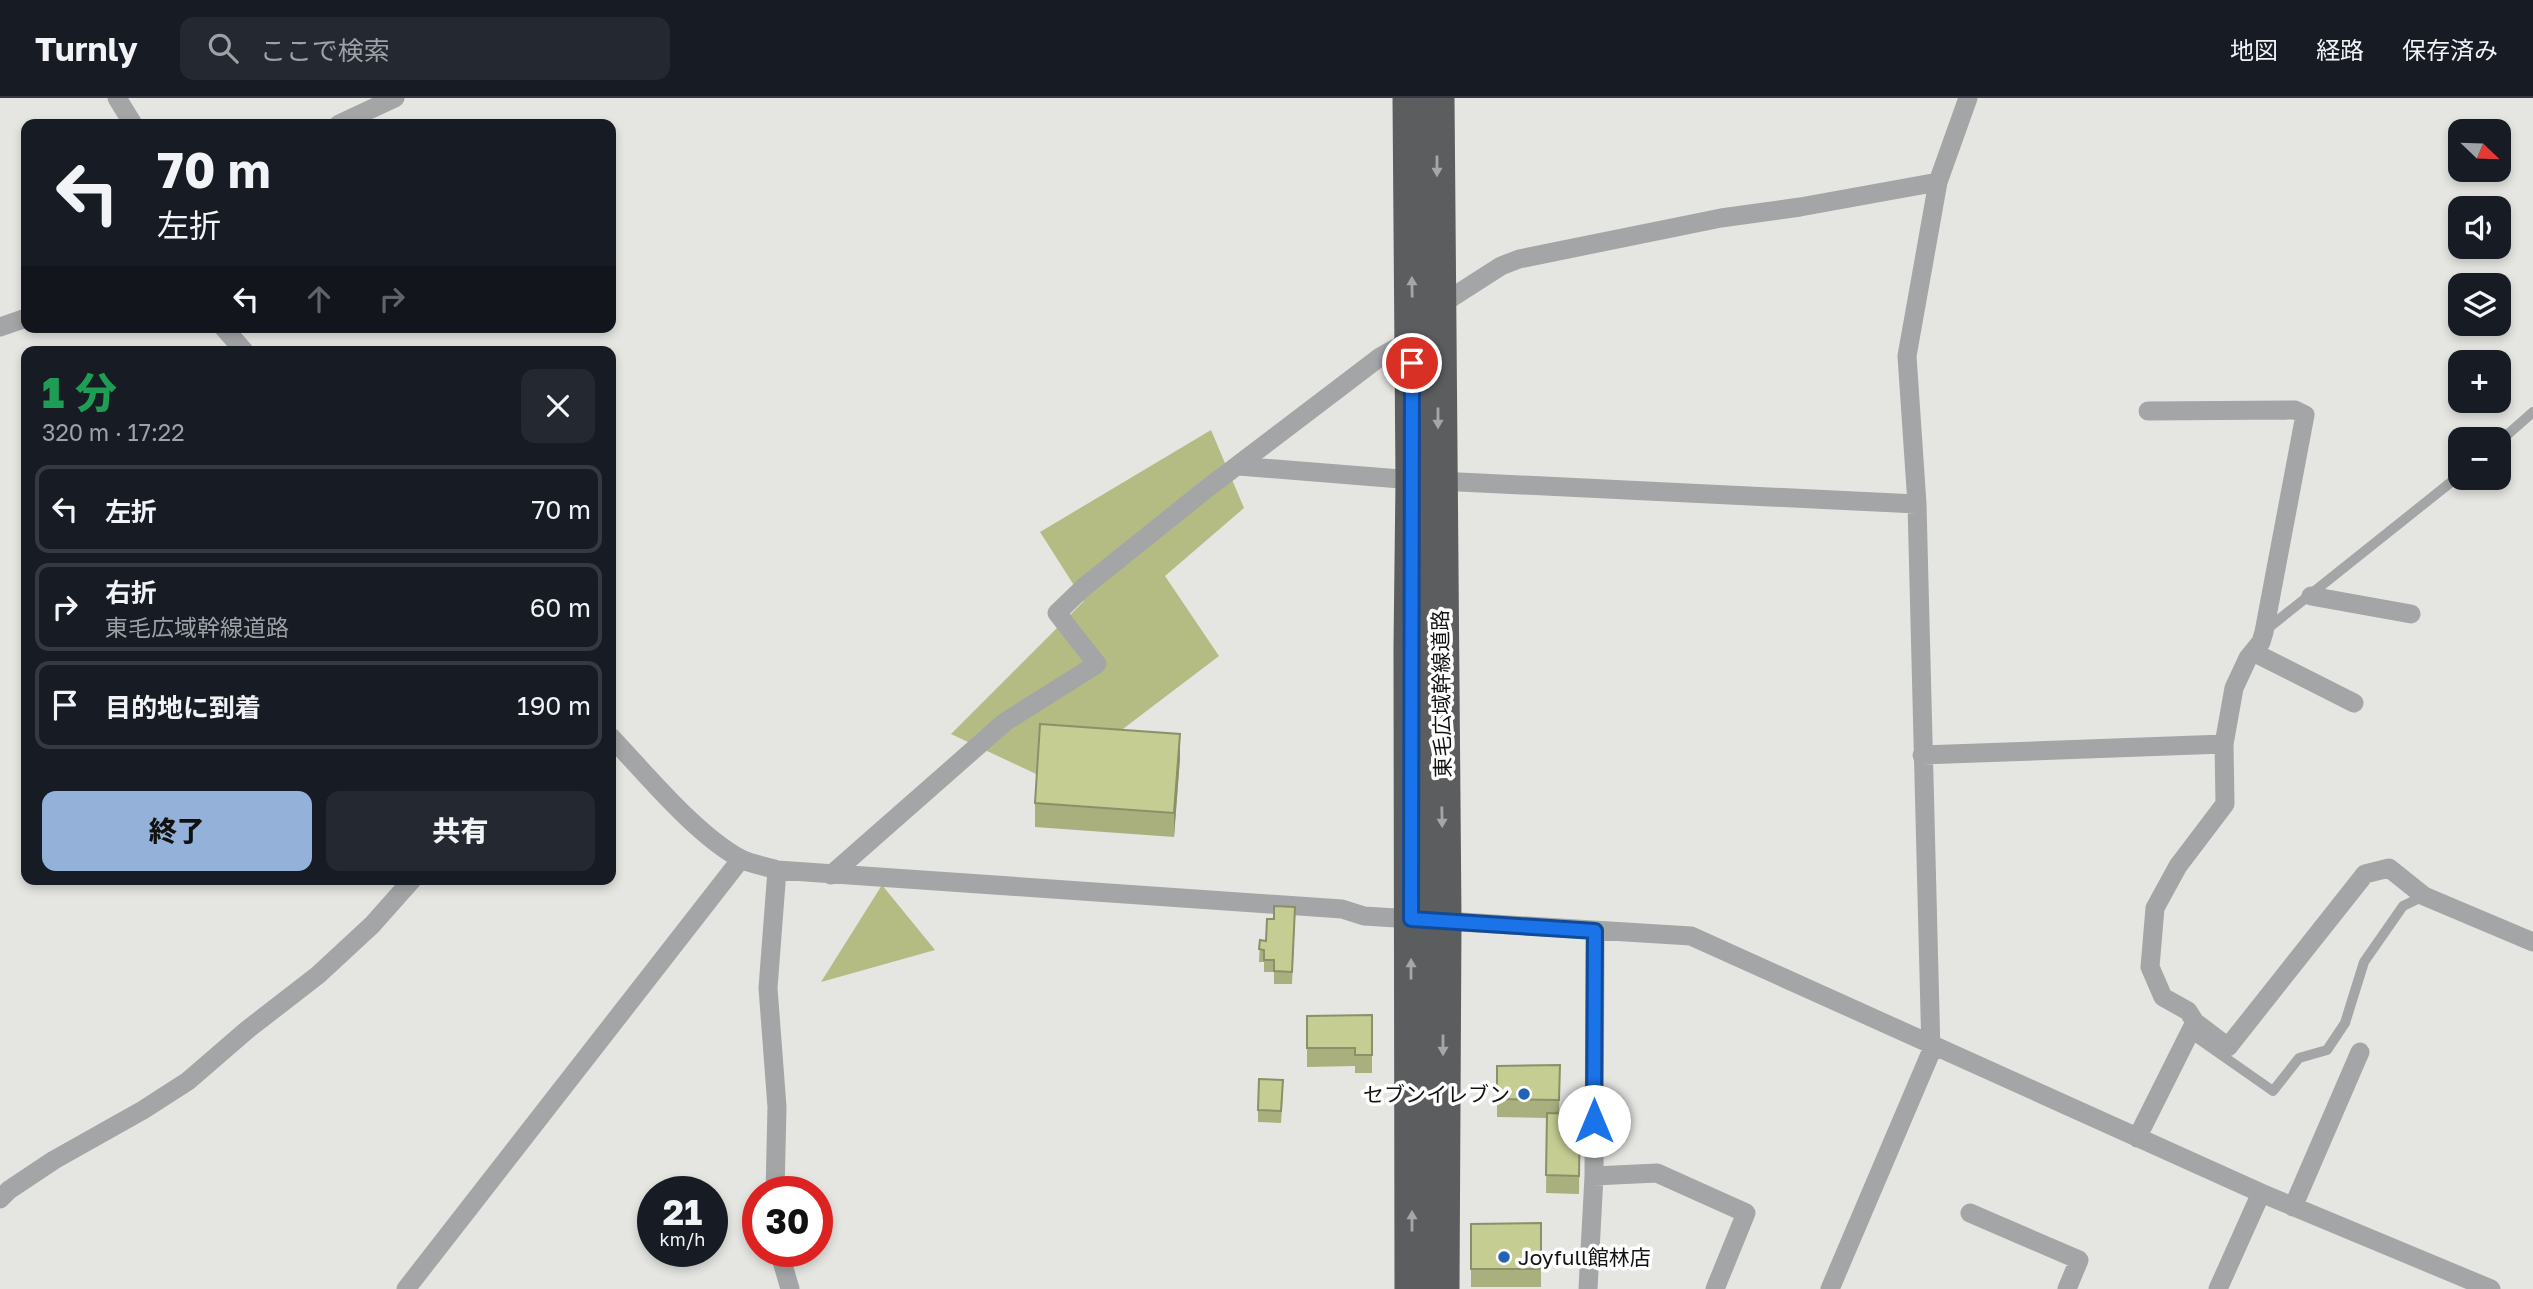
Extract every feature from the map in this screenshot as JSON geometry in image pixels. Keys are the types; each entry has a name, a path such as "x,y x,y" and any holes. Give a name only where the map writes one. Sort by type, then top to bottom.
{"highway":[{"name":"東毛広域幹線道路","path":"1410,98 1412,339 1426,481"},
{"name":"東毛広域幹線道路","path":"1437,98 1437,307 1426,481 1427,919 1441,1289"},
{"name":"東毛広域幹線道路","path":"1412,1289 1427,919"}],"street":[{"path":"117,98 130,119"},
{"path":"350,119 395,98"},
{"path":"1830,1289 1931,1052 1917,504 1907,356 1938,182 1968,98"},
{"path":"1437,307 1501,266 1518,259 1721,218 1938,182"},
{"path":"0,327 21,320"},
{"path":"229,333 240,346"},
{"path":"831,875 1005,722 1097,664 1057,613 1094,579 1238,466 1380,357 1412,339"},
{"path":"2137,1138 2192,1027 2188,1011 2163,997 2150,967 2155,908 2178,866 2225,804 2224,744 2234,688 2264,632 2305,415 2295,410 2148,411"},
{"path":"1238,466 1426,481 1917,504"},
{"path":"2311,596 2411,614"},
{"path":"2253,652 2354,703"},
{"path":"616,742 712,838 741,859 777,870 1295,905 1342,909 1364,916 1691,936 2261,1194 2491,1289"},
{"path":"1922,754 2224,744"},
{"path":"406,1289 741,859"},
{"path":"2192,1027 2228,1047 2365,874 2389,868 2424,896 2533,942"},
{"path":"775,1176 777,1107 768,988 777,870"},
{"path":"3,1188 143,1110 188,1081 317,975 372,925 408,885"},
{"path":"1588,1289 1594,1176 1595,931"},
{"path":"2294,1207 2360,1052"},
{"path":"1594,1176 1657,1173 1746,1213 1715,1289"},
{"path":"2218,1289 2261,1194"},
{"path":"1970,1213 2079,1260 2067,1289"},
{"path":"784,1267 790,1289"}],"lane":[{"path":"2511,431 2533,412"},
{"path":"2264,632 2448,485"},
{"path":"2192,1027 2273,1091 2300,1058 2327,1050 2344,1023 2364,962 2403,906 2424,896"}],"green space":[{"path":"1211,430 1244,508 1165,576 1219,656 1053,782 951,734 1084,601 1040,532"},
{"path":"882,885 935,950 821,982"}],"building":[{"path":"1040,724 1180,734 1174,813 1035,803"},
{"path":"1274,906 1295,907 1292,972 1274,971 1274,960 1264,960 1264,950 1259,949 1260,940 1266,941 1267,919 1274,919"},
{"path":"1372,1015 1372,1055 1355,1055 1355,1048 1307,1048 1307,1016"},
{"path":"1560,1065 1559,1100 1497,1099 1497,1066"},
{"path":"1259,1079 1283,1080 1281,1111 1258,1110"},
{"path":"1547,1113 1580,1114 1579,1176 1546,1175"},
{"path":"1541,1223 1541,1269 1471,1269 1471,1224"}],"place":[{"name":"セブンイレブン","path":"1524,1094"},
{"name":"Joyfull館林店","path":"1504,1257"}],"route":[{"path":"1412,363 1411,919 1595,931 1594,1121"}]}
